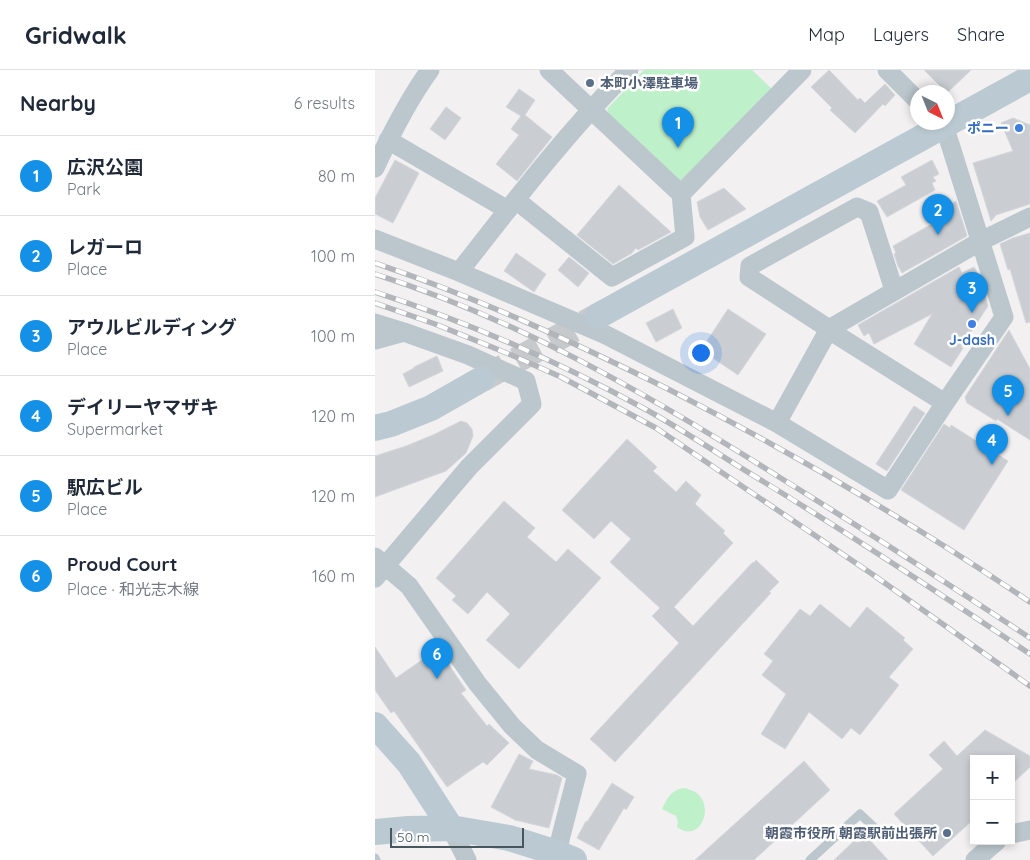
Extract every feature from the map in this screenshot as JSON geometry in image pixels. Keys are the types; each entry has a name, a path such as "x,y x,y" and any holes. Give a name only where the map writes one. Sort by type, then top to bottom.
{"street":[{"path":"375,168 388,140 418,87 430,70"},
{"path":"388,140 512,205 612,277 685,236 681,194 549,70"},
{"path":"459,272 600,99 629,70"},
{"path":"681,194 802,70"},
{"path":"887,70 910,93"},
{"path":"955,117 1030,78"},
{"path":"598,316 931,130"},
{"path":"375,239 459,272 605,335 777,423 888,490 945,402 1004,317 944,130"},
{"path":"895,290 869,212 857,207 750,266 749,277 848,342 945,402"},
{"path":"777,423 829,329 981,241 1030,217"},
{"path":"375,323 468,355 527,381 532,404 469,467 379,567 409,586 477,682 512,726 537,750 577,774 561,836 566,856"},
{"path":"375,340 403,332"},
{"path":"375,428 431,408 482,379"},
{"path":"375,725 409,763 451,828 467,860"},
{"path":"375,832 451,828 509,838 566,856"},
{"path":"1015,833 1030,830"},
{"path":"975,860 992,845"}],"lane":[{"path":"810,860 861,814 877,830"}],"green space":[{"path":"644,70 752,70 773,90 684,180 675,183 609,116 607,109"},
{"path":"685,788 699,795 705,809 701,823 691,831 685,831 677,827 676,816 662,809 673,792"}],"building":[{"path":"829,70 858,100 860,98 865,103 885,84 895,95 885,106 883,104 855,133 830,110 832,108 811,87"},
{"path":"924,70 971,70 955,85 939,85"},
{"path":"519,89 535,100 525,115 552,137 517,181 496,164 519,135 511,129 521,116 506,107"},
{"path":"446,107 461,118 445,140 430,129"},
{"path":"1013,118 1030,125 1030,204 996,215 991,221 973,163 1013,151 1001,123"},
{"path":"395,160 419,173 393,223 375,214 375,198"},
{"path":"932,160 939,174 933,177 936,181 932,183 935,190 887,217 877,201 906,185 901,177"},
{"path":"619,185 671,232 638,250 636,248 632,253 613,264 577,235"},
{"path":"724,188 746,209 708,230 700,217 697,202"},
{"path":"956,201 967,236 902,273 894,254 896,253 893,246 939,220 935,213"},
{"path":"1030,233 1030,322 1026,323 1010,269 1008,270 1000,244"},
{"path":"516,253 546,274 534,292 504,271"},
{"path":"569,257 589,273 578,287 558,270"},
{"path":"959,267 962,273 974,267 980,278 988,306 961,347 963,348 951,367 914,344 932,314 874,344 869,333 864,336 858,325"},
{"path":"673,309 682,328 656,342 646,323"},
{"path":"728,309 766,334 738,375 701,350"},
{"path":"1009,330 1030,369 1030,440 967,403 965,397"},
{"path":"437,356 443,371 409,387 403,374"},
{"path":"914,406 925,413 887,471 876,464"},
{"path":"461,421 467,423 472,429 473,436 466,453 446,471 375,497 375,456 406,446"},
{"path":"944,424 950,428 951,425 1008,461 964,530 901,490"},
{"path":"627,439 657,467 653,471 676,492 686,481 701,495 695,504 725,531 723,533 733,543 674,607 693,626 756,560 779,582 615,762 590,739 679,643 652,616 660,608 610,562 631,539 611,521 594,539 562,510"},
{"path":"504,501 535,528 527,537 556,562 568,549 601,578 519,669 486,640 510,614 487,592 468,614 452,600 456,596 436,578"},
{"path":"820,604 850,628 867,607 905,638 903,640 913,649 889,677 899,685 860,735 851,728 842,739 809,712 785,749 761,734 786,694 762,675 773,661 764,654 800,609 810,616"},
{"path":"375,647 396,678 438,649 466,690 461,693 487,726 489,724 509,743 487,765 483,762 447,787 394,711 391,713 375,690"},
{"path":"985,730 1030,756 1030,767 1015,781 1015,755 970,755 970,823 933,856 894,814 943,769 929,755 944,741 957,756"},
{"path":"519,754 533,761 529,769 557,775 562,778 549,828 515,820 491,807"},
{"path":"804,761 830,790 754,860 695,860"},
{"path":"612,783 634,797 626,810 624,808 599,850 577,838 586,821"},
{"path":"866,836 888,860 834,860 855,840 858,843"}],"tunnel":[{"path":"482,379 598,316"}],"railway":[{"path":"375,263 486,305 595,353 666,388 759,437 851,489 941,544 1030,602"},
{"path":"375,274 429,293 533,337 633,389 731,447 905,556 1030,638"},
{"path":"375,292 444,316 513,344 580,375 645,409 690,435 831,524 1030,654"},
{"path":"375,303 435,324 561,377 656,428 872,574 1030,686"}],"place":[{"name":"本町小澤駐車場","path":"590,83"},
{"name":"ポニー","path":"1019,128"},
{"name":"広沢公園","path":"678,148"},
{"name":"レガーロ","path":"938,235"},
{"name":"アウルビルディング","path":"972,313"},
{"name":"J-dash","path":"972,324"},
{"name":"駅広ビル","path":"1008,416"},
{"name":"デイリーヤマザキ","path":"992,465"},
{"name":"Proud Court","path":"437,679"},
{"name":"朝霞市役所 朝霞駅前出張所","path":"947,833"}]}
